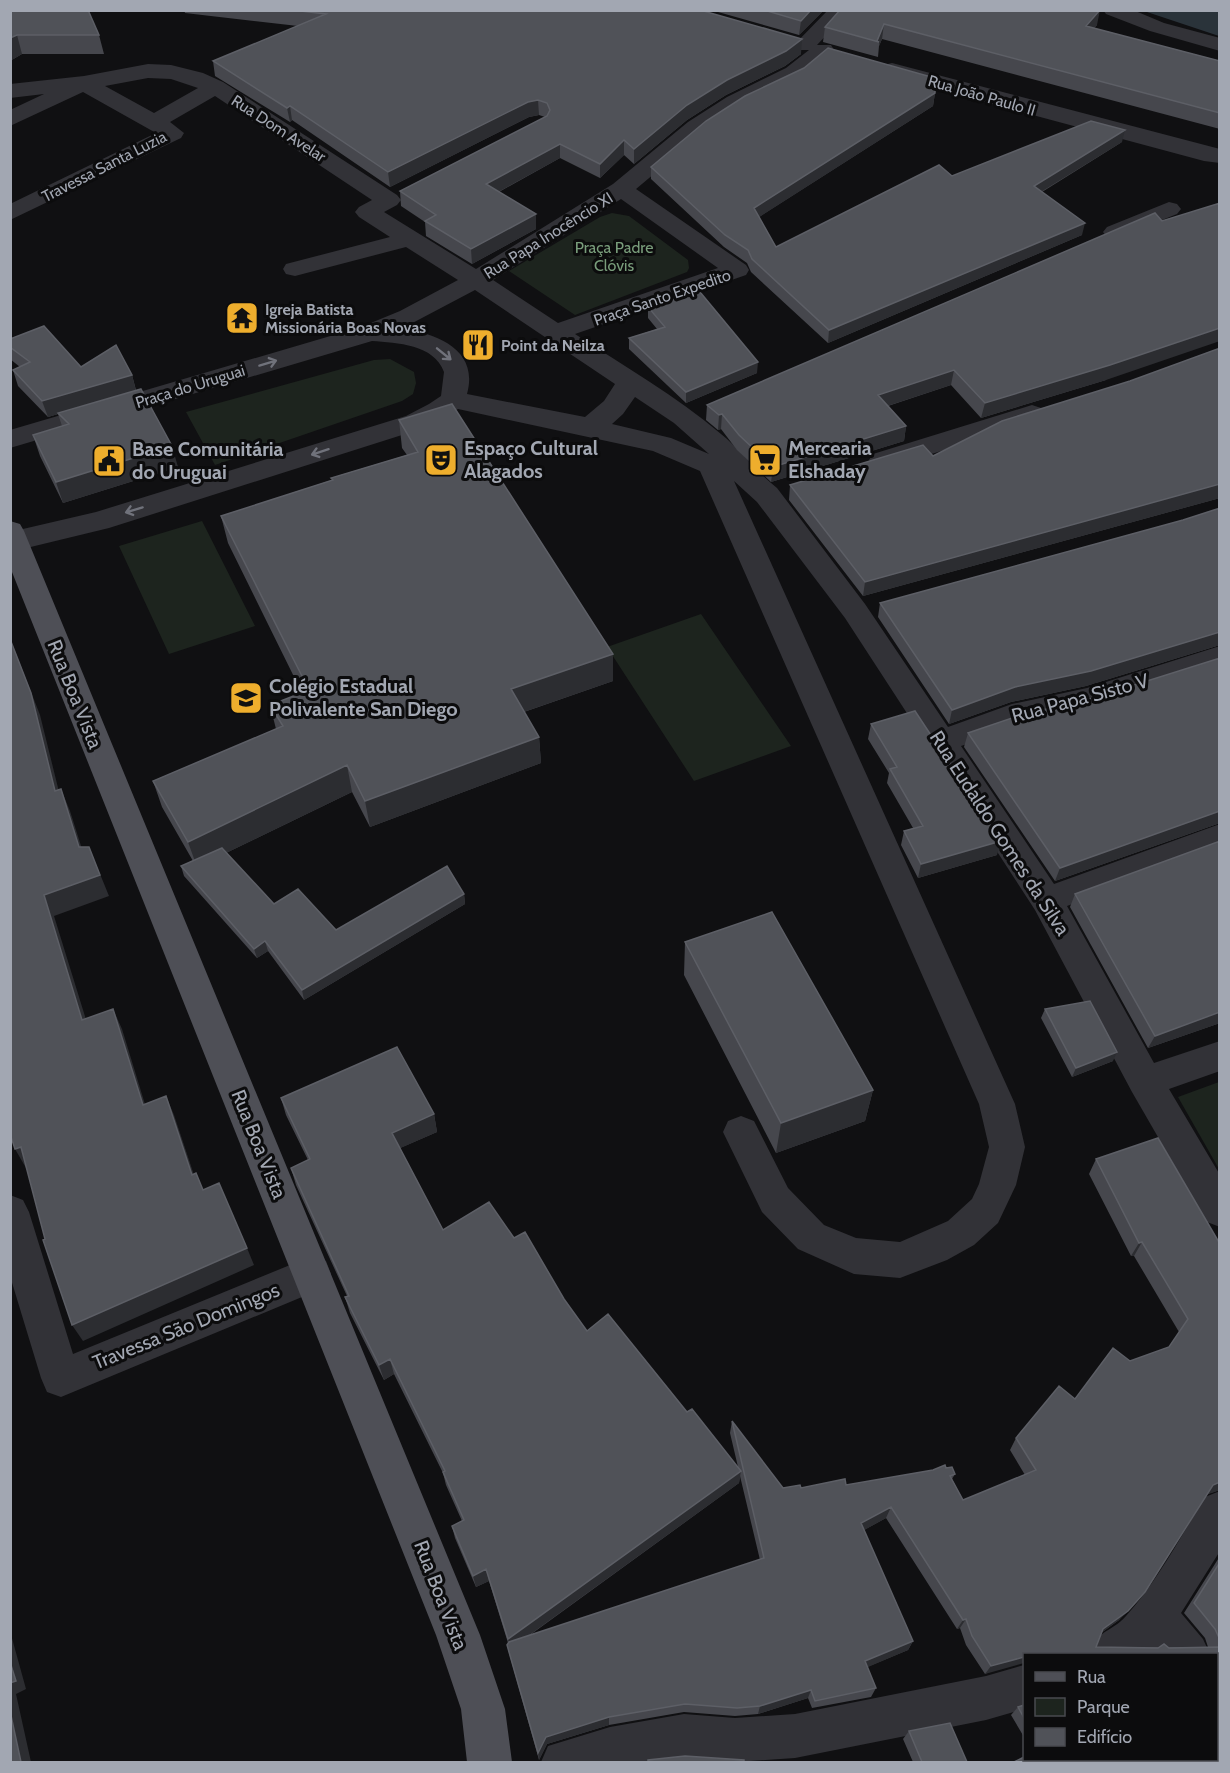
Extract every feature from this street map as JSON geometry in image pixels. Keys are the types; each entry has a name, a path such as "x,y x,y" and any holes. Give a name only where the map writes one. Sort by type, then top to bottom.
{"main road":[{"name":"Rua Boa Vista","path":"11,538 458,1635 483,1709 490,1762"}],"street":[{"name":"Rua Papa Inocêncio XI","path":"476,280 621,189 696,127 735,102 794,73 840,10"},
{"path":"1113,10 1157,27 1220,45"},
{"path":"784,40 846,57"},
{"name":"Rua João Paulo II","path":"869,63 1041,111 1220,156"},
{"name":"Rua Dom Avelar","path":"10,91 84,83 124,74 171,72 195,78 215,87 389,200"},
{"path":"10,119 84,83"},
{"name":"Travessa Santa Luzia","path":"10,213 173,133 84,83"},
{"path":"154,122 215,87"},
{"path":"410,189 367,212 476,280"},
{"name":"Praça Santo Expedito","path":"553,333 737,270 621,189"},
{"path":"1096,239 1169,209"},
{"path":"295,269 408,239"},
{"name":"Rua Eudaldo Gomes da Silva","path":"476,280 630,382 694,413 714,442 768,488 867,608 942,741 1047,900 1145,1081 1220,1209"},
{"name":"Praça do Uruguai","path":"10,439 370,333 409,316 476,280"},
{"name":"Praça do Uruguai","path":"370,333 402,335 424,341 441,350 455,363 459,381 453,400"},
{"path":"590,427 609,414 621,402 630,382"},
{"path":"11,538 99,521 415,422 437,412 453,400 590,427 661,444 768,488"},
{"path":"857,468 1060,405"},
{"path":"712,466 997,1104 1007,1147 998,1185 985,1211 961,1233 934,1247 900,1260 854,1256 811,1238 775,1200 741,1132"},
{"name":"Rua Papa Sisto V","path":"942,741 1012,716 1088,699 1220,657"},
{"path":"1047,900 1220,837"},
{"path":"1145,1081 1220,1056"},
{"name":"Travessa São Domingos","path":"10,1212 60,1378 312,1274"},
{"path":"1112,1653 1140,1634 1154,1616 1220,1512"},
{"path":"1154,1616 1187,1653"},
{"path":"564,1762 610,1749 684,1736 735,1740 795,1736 975,1700 1023,1687"}],"green space":[{"name":"Praça Padre Clóvis","path":"612,213 629,216 688,260 687,272 575,315 509,271 600,217"},
{"path":"390,359 414,372 416,383 413,394 402,401 215,465 186,412 374,360"},
{"path":"202,521 255,626 169,654 119,546"},
{"path":"701,614 791,746 694,781 607,647"},
{"path":"1219,1082 1219,1169 1178,1097"}],"shaded area":[{"path":"1144,11 1219,11 1219,36"}],"building":[{"path":"10,10 88,10 99,35 17,35 10,38"},
{"path":"292,10 700,10 802,39 786,51 727,80 687,105 634,149 624,140 600,164 560,144 486,184 536,214 471,249 425,221 436,215 400,191 547,116 550,110 547,103 538,100 528,102 388,172 290,106 287,108 213,61 326,14"},
{"path":"764,10 811,10 801,21"},
{"path":"840,10 1100,10 1086,26 1220,61 1220,113 884,24 877,41 879,42 825,27"},
{"path":"828,48 935,78 935,93 754,208 776,247 939,165 952,176 1091,121 1125,130 1034,186 1085,223 829,330 752,259 748,250 725,235 651,167 706,121 745,96 804,68"},
{"path":"1220,203 1220,328 1110,365 985,403 954,370 878,395 906,426 773,467 739,435 722,414 719,415 707,405 1155,213 1162,221"},
{"path":"700,292 758,362 686,392 629,338 665,327 648,307"},
{"path":"44,326 81,367 116,345 132,375 42,401 13,370 30,362 10,347 10,339"},
{"path":"1220,348 1220,484 865,582 790,485 923,445 933,456 1002,421 1130,381"},
{"path":"141,389 172,446 56,482 33,435 69,424 58,413"},
{"path":"452,404 613,654 511,689 539,737 365,801 347,765 188,842 153,781 283,726 270,705 309,690 221,516 333,480 331,478 418,452 399,420"},
{"path":"1220,508 1220,632 1091,671 1015,687 952,710 880,603 1183,520"},
{"path":"10,639 31,693 55,791 61,789 79,847 89,847 100,875 44,895 82,1020 113,1009 143,1105 166,1096 192,1175 196,1173 203,1190 219,1183 247,1248 72,1325 43,1240 45,1239 21,1147 15,1149 10,1134"},
{"path":"1220,658 1220,811 1060,868 968,733 1021,715 1093,698"},
{"path":"915,711 1001,841 921,864 904,831 923,826 890,769 897,767 871,724"},
{"path":"1220,841 1220,1012 1155,1036 1075,894"},
{"path":"222,848 274,904 298,889 336,930 447,866 464,894 302,990 265,941 254,949 181,866"},
{"path":"772,912 873,1090 781,1123 685,942"},
{"path":"1090,1001 1117,1052 1076,1068 1045,1009"},
{"path":"397,1047 434,1114 392,1133 443,1230 489,1202 514,1238 525,1232 564,1299 587,1331 608,1314 687,1412 692,1409 741,1471 508,1639 486,1569 473,1576 452,1526 464,1520 443,1472 445,1471 390,1359 379,1365 345,1297 349,1296 291,1168 310,1159 281,1098"},
{"path":"1158,1138 1220,1244 1220,1482 1213,1485 1145,1592 1128,1611 1103,1629 1096,1647 1158,1648 1164,1644 1169,1648 1220,1647 1220,1762 1014,1762 1023,1758 1023,1761 1218,1761 1218,1653 1023,1653 1023,1657 991,1666 972,1636 966,1619 963,1620 891,1507 861,1523 913,1641 865,1661 876,1688 815,1701 811,1690 760,1706 737,1708 685,1704 609,1717 546,1737 538,1753 507,1645 509,1642 764,1558 732,1421 783,1488 800,1485 801,1488 845,1479 846,1485 933,1470 945,1465 946,1468 952,1467 955,1474 950,1476 963,1500 1036,1470 1016,1438 1059,1386 1075,1399 1113,1348 1130,1361 1169,1347 1188,1319 1142,1242 1139,1243 1096,1159"},
{"path":"1220,1562 1220,1640 1215,1629 1194,1603"},
{"path":"10,1662 16,1681 10,1683"},
{"path":"1023,1705 1023,1716 1018,1707"},
{"path":"10,1711 21,1762 10,1762"},
{"path":"950,1723 967,1762 922,1762 909,1731"},
{"path":"685,1756 744,1760 744,1762 648,1762 648,1760"}],"place":[{"name":"Igreja Batista Missionária Boas Novas","path":"242,318"},
{"name":"Point da Neilza","path":"478,345"},
{"name":"Espaço Cultural Alagados","path":"441,460"},
{"name":"Mercearia Elshaday","path":"765,460"},
{"name":"Base Comunitária do Uruguai","path":"109,461"},
{"name":"Colégio Estadual Polivalente San Diego","path":"246,698"}]}
